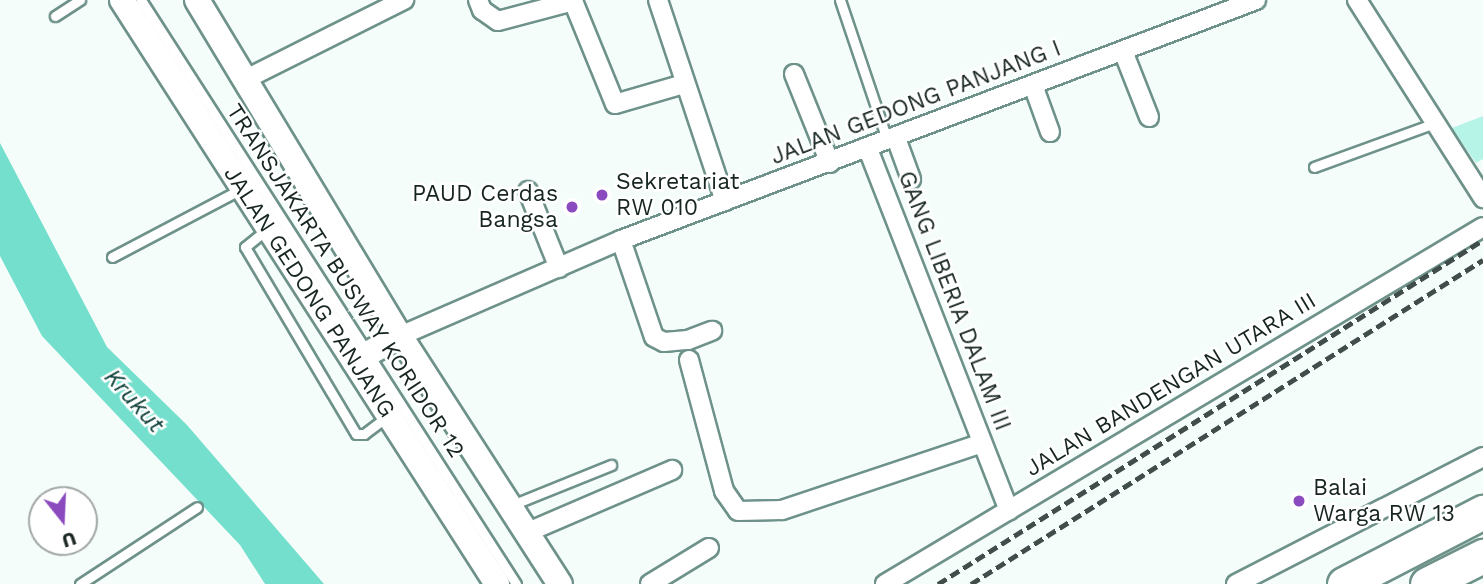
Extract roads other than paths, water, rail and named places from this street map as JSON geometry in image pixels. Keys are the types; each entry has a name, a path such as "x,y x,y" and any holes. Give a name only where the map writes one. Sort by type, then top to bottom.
{"highway":[{"path":"1344,584 1483,512"},
{"path":"1427,584 1483,556"}],"main road":[{"name":"JALAN GEDONG PANJANG","path":"122,0 267,228 361,356 389,416 497,584"},
{"path":"197,0 400,336 560,584"},
{"path":"361,356 400,336"}],"street":[{"path":"246,79 404,0"},
{"path":"478,0 482,9 498,20 573,0 615,104 684,84"},
{"path":"658,0 725,201"},
{"name":"JALAN GEDONG PANJANG I","path":"400,336 621,240 892,140 1256,0"},
{"path":"1357,0 1483,198"},
{"path":"1123,51 1149,117"},
{"path":"794,74 830,163"},
{"path":"1033,85 1050,132"},
{"path":"892,140 911,179"},
{"name":"GANG LIBERIA DALAM III","path":"868,149 1009,511"},
{"path":"528,191 559,268"},
{"name":"JALAN BANDENGAN UTARA III","path":"885,584 1483,227"},
{"path":"621,240 654,337 664,342 688,340 712,331"},
{"path":"689,360 724,491 738,511 782,510 982,443"},
{"path":"1236,584 1483,457"},
{"path":"528,533 672,470"},
{"path":"650,584 709,548"}],"lane":[{"path":"55,16 80,0"},
{"name":"TRANSJAKARTA BUSWAY KORIDOR 12","path":"141,0 361,356 516,584"},
{"path":"840,0 892,140"},
{"path":"1314,167 1435,123"},
{"path":"112,257 241,189"},
{"path":"267,228 245,247 356,434 365,434 389,416"},
{"path":"511,506 611,465"},
{"path":"80,584 197,507"}],"water":[{"name":"Krukut","path":"0,143 107,347 187,425 324,584 265,584 240,545 42,336 0,256"}],"railway":[{"path":"938,584 1483,240"},
{"path":"971,584 1483,260"}],"place":[{"name":"Sekretariat RW 010","path":"602,195"},
{"name":"PAUD Cerdas Bangsa","path":"572,207"},
{"name":"Balai Warga RW 13","path":"1299,501"}]}
